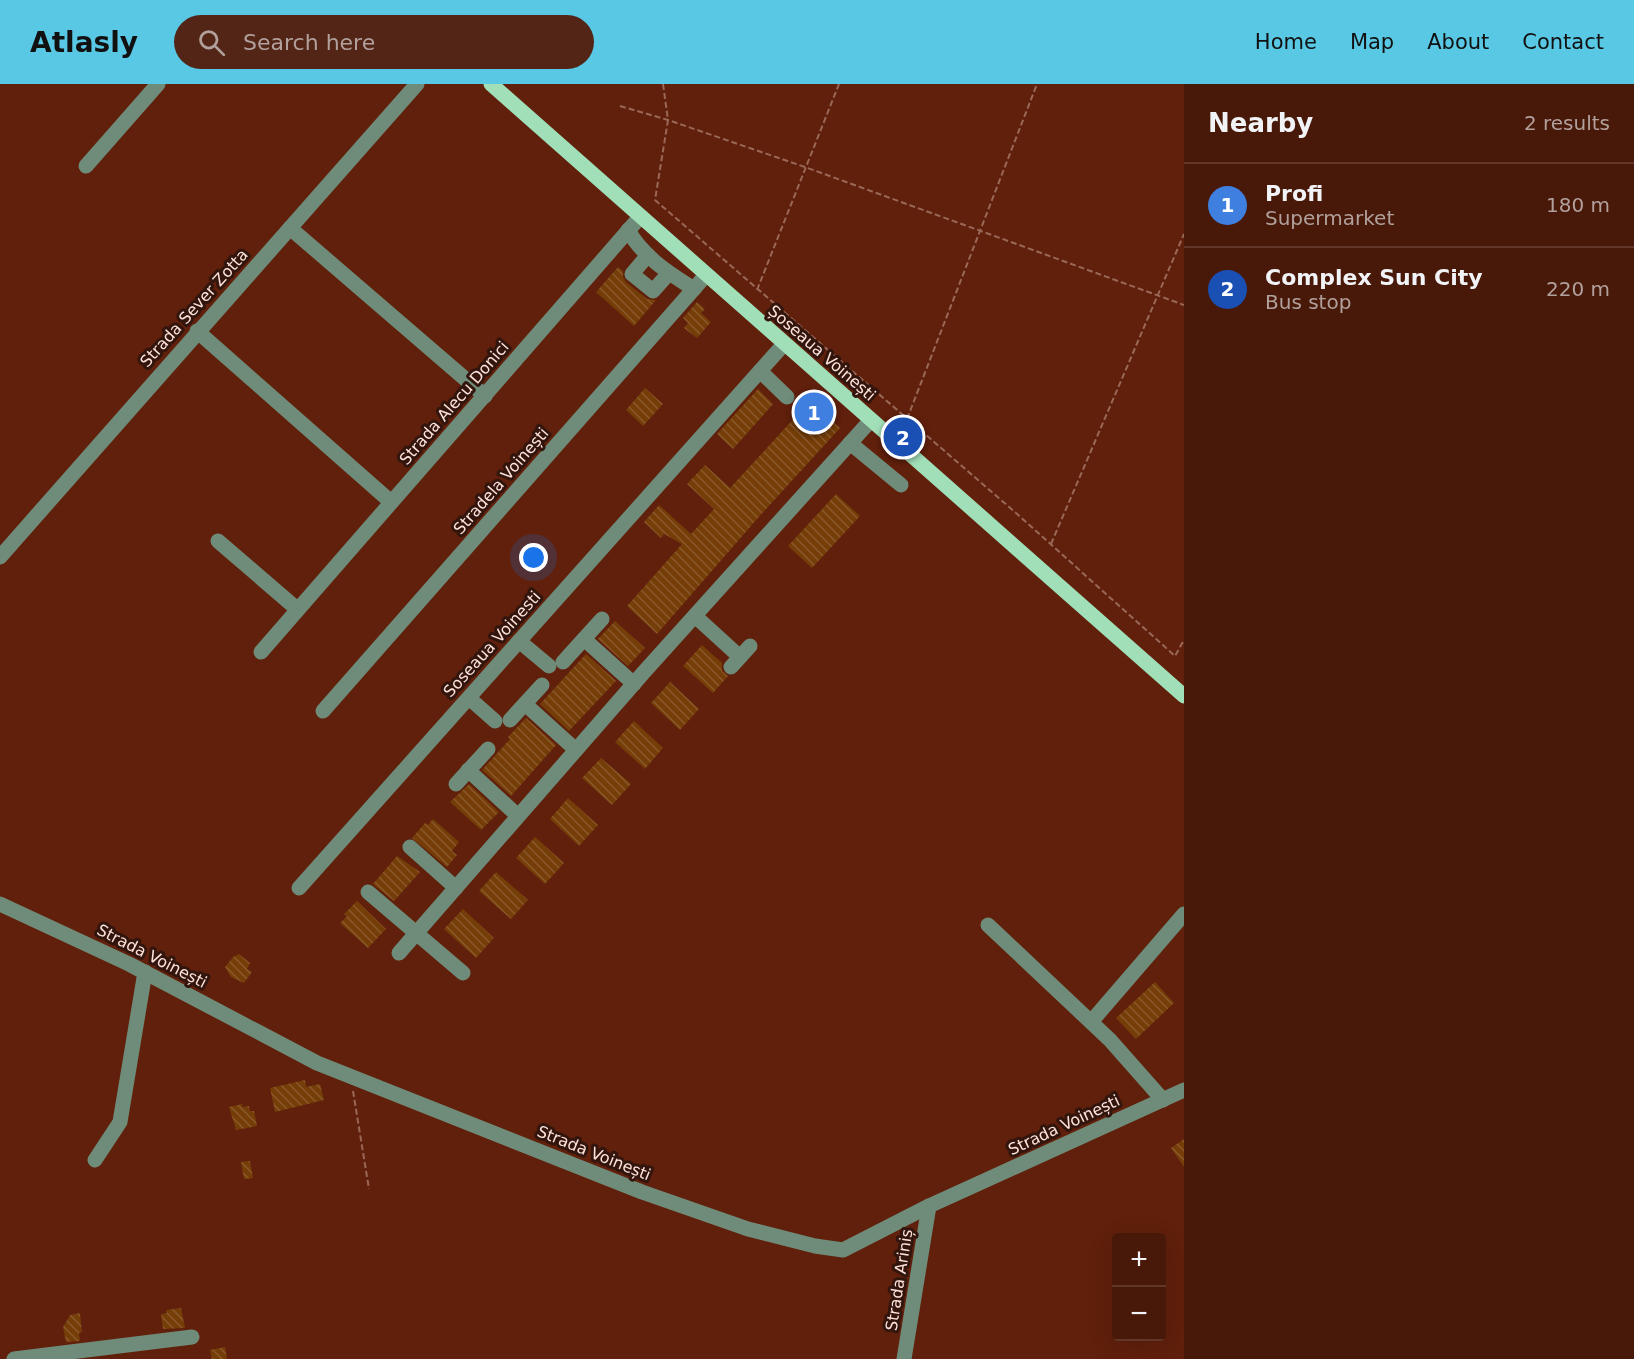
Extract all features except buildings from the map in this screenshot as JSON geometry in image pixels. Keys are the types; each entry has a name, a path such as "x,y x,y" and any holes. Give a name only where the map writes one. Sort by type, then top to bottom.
{"main road":[{"name":"Șoseaua Voinești","path":"490,84 1184,696"}],"street":[{"path":"86,166 158,84"},
{"name":"Strada Sever Zotta","path":"0,557 417,84"},
{"name":"Strada Alecu Donici","path":"261,652 640,217"},
{"path":"290,228 485,396"},
{"path":"628,230 636,245 669,273 694,289"},
{"path":"648,255 632,274 652,291 669,273"},
{"name":"Stradela Voinești","path":"323,711 706,275"},
{"path":"197,331 391,502"},
{"name":"Soseaua Voinesti","path":"299,888 784,344"},
{"path":"760,372 787,397"},
{"path":"399,953 634,684 871,420"},
{"path":"850,443 900,485"},
{"path":"218,541 296,610"},
{"path":"695,616 740,657"},
{"path":"519,641 556,664 602,619"},
{"path":"584,639 634,684"},
{"path":"469,698 502,721 525,704 542,685"},
{"path":"525,704 576,750"},
{"path":"456,784 488,749"},
{"path":"468,770 519,816"},
{"path":"410,847 456,888"},
{"path":"368,892 463,973"},
{"name":"Strada Voinești","path":"0,904 145,972 317,1063 653,1196 747,1229 815,1246 843,1250 929,1206 1184,1090"},
{"path":"1091,1022 1184,914"},
{"path":"988,925 1110,1040 1163,1100"},
{"path":"95,1160 120,1122 145,972"},
{"name":"Strada Ariniș","path":"904,1359 929,1206"},
{"path":"14,1359 192,1337"}],"path":[{"path":"663,84 668,120 655,200 1051,544 1175,656 1184,640"},
{"path":"757,290 839,84"},
{"path":"907,419 981,232 1036,84"},
{"path":"620,106 805,167 1184,305"},
{"path":"1051,544 1184,234"},
{"path":"350,1075 369,1189"}],"place":[{"name":"Profi","path":"814,412"},
{"name":"Complex Sun City","path":"903,437"}]}
